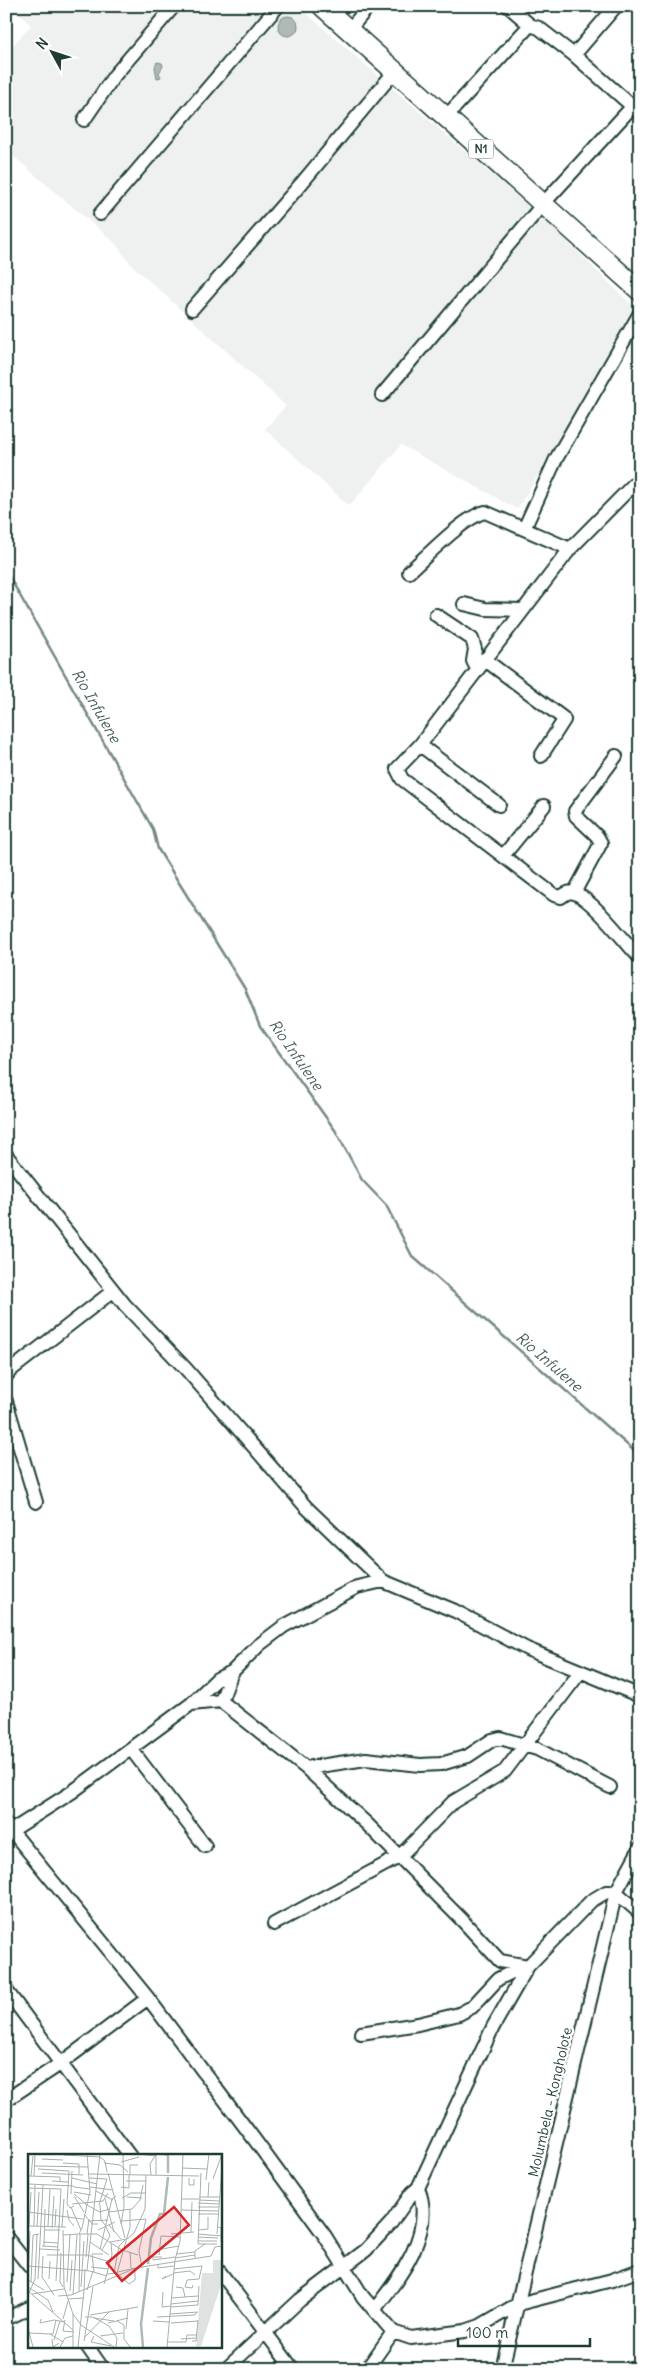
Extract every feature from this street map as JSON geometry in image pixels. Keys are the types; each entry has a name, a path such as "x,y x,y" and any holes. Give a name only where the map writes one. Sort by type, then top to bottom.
{"highway":[{"name":"N1","path":"322,6 640,291"}],"street":[{"path":"84,120 114,76 174,6"},
{"path":"100,214 278,6"},
{"path":"349,30 369,6"},
{"path":"382,395 543,204 636,110 574,55 539,28 530,25 508,6"},
{"path":"574,55 616,6"},
{"path":"445,118 530,25"},
{"path":"192,309 302,184 395,71"},
{"path":"524,529 556,459 640,313"},
{"path":"640,478 570,549 420,745 399,766 398,775 554,895 560,898 568,892 574,893 598,912 640,958"},
{"path":"409,572 478,514 485,512 570,549"},
{"path":"464,604 485,609 522,610"},
{"path":"436,615 474,642 473,661 481,664 563,718 564,720 541,756"},
{"path":"420,745 499,806"},
{"path":"574,893 600,843 597,836 576,816 575,811 616,756"},
{"path":"504,856 544,806"},
{"path":"7,1158 113,1291 186,1369 306,1507 384,1581 462,1614 527,1649 640,1696"},
{"path":"6,1376 11,1370 113,1291"},
{"path":"6,1401 36,1502"},
{"path":"384,1581 357,1587 284,1626 259,1644 232,1672 217,1679 191,1704 131,1749 72,1792 8,1829 148,1998 257,2143 324,2236 342,2267 393,2332 411,2338 465,2331 480,2326 518,2304 612,2280 640,2270"},
{"path":"274,1924 399,1857 453,1802 505,1771 581,1671"},
{"path":"221,1701 232,1672"},
{"path":"191,1704 221,1701 306,1768 367,1824 462,1920 500,1962 512,1990"},
{"path":"306,1768 366,1759 441,1764 468,1756 492,1740 500,1738 525,1747 537,1749 610,1787"},
{"path":"131,1749 205,1846"},
{"name":"Molumbela - Kongholote","path":"502,2369 616,1892 640,1848"},
{"path":"226,2369 300,2300 366,2250 418,2188 493,2027 526,1966 574,1916 591,1901 606,1892 616,1892 640,1914"},
{"path":"500,1962 526,1966"},
{"path":"361,2032 418,2024 459,2014 472,2007 498,1980 526,1966"},
{"path":"6,1990 128,2154"},
{"path":"6,2100 60,2064 148,1998"},
{"path":"374,2310 412,2255 422,2222 423,2199 418,2188"},
{"path":"6,2237 28,2265"},
{"path":"221,2273 293,2369"},
{"path":"6,2320 28,2309"},
{"path":"366,2369 380,2353 393,2332"},
{"path":"88,2348 103,2369"},
{"path":"379,2369 380,2353"}],"shaded area":[{"path":"11,6 298,6 551,226 640,313 517,509 401,445 349,506 265,429 286,406 132,265 114,242 6,150 6,53 31,25"},
{"path":"284,16 292,16 298,22 298,30 292,36 284,36 278,30 278,22"},
{"path":"157,62 162,63 163,66 159,73 161,77 157,78 155,67"}],"waterway":[{"name":"Rio Infulene","path":"6,571 153,829 158,849 245,989 260,1026 335,1130 362,1180 386,1205 412,1256 640,1456"}]}
